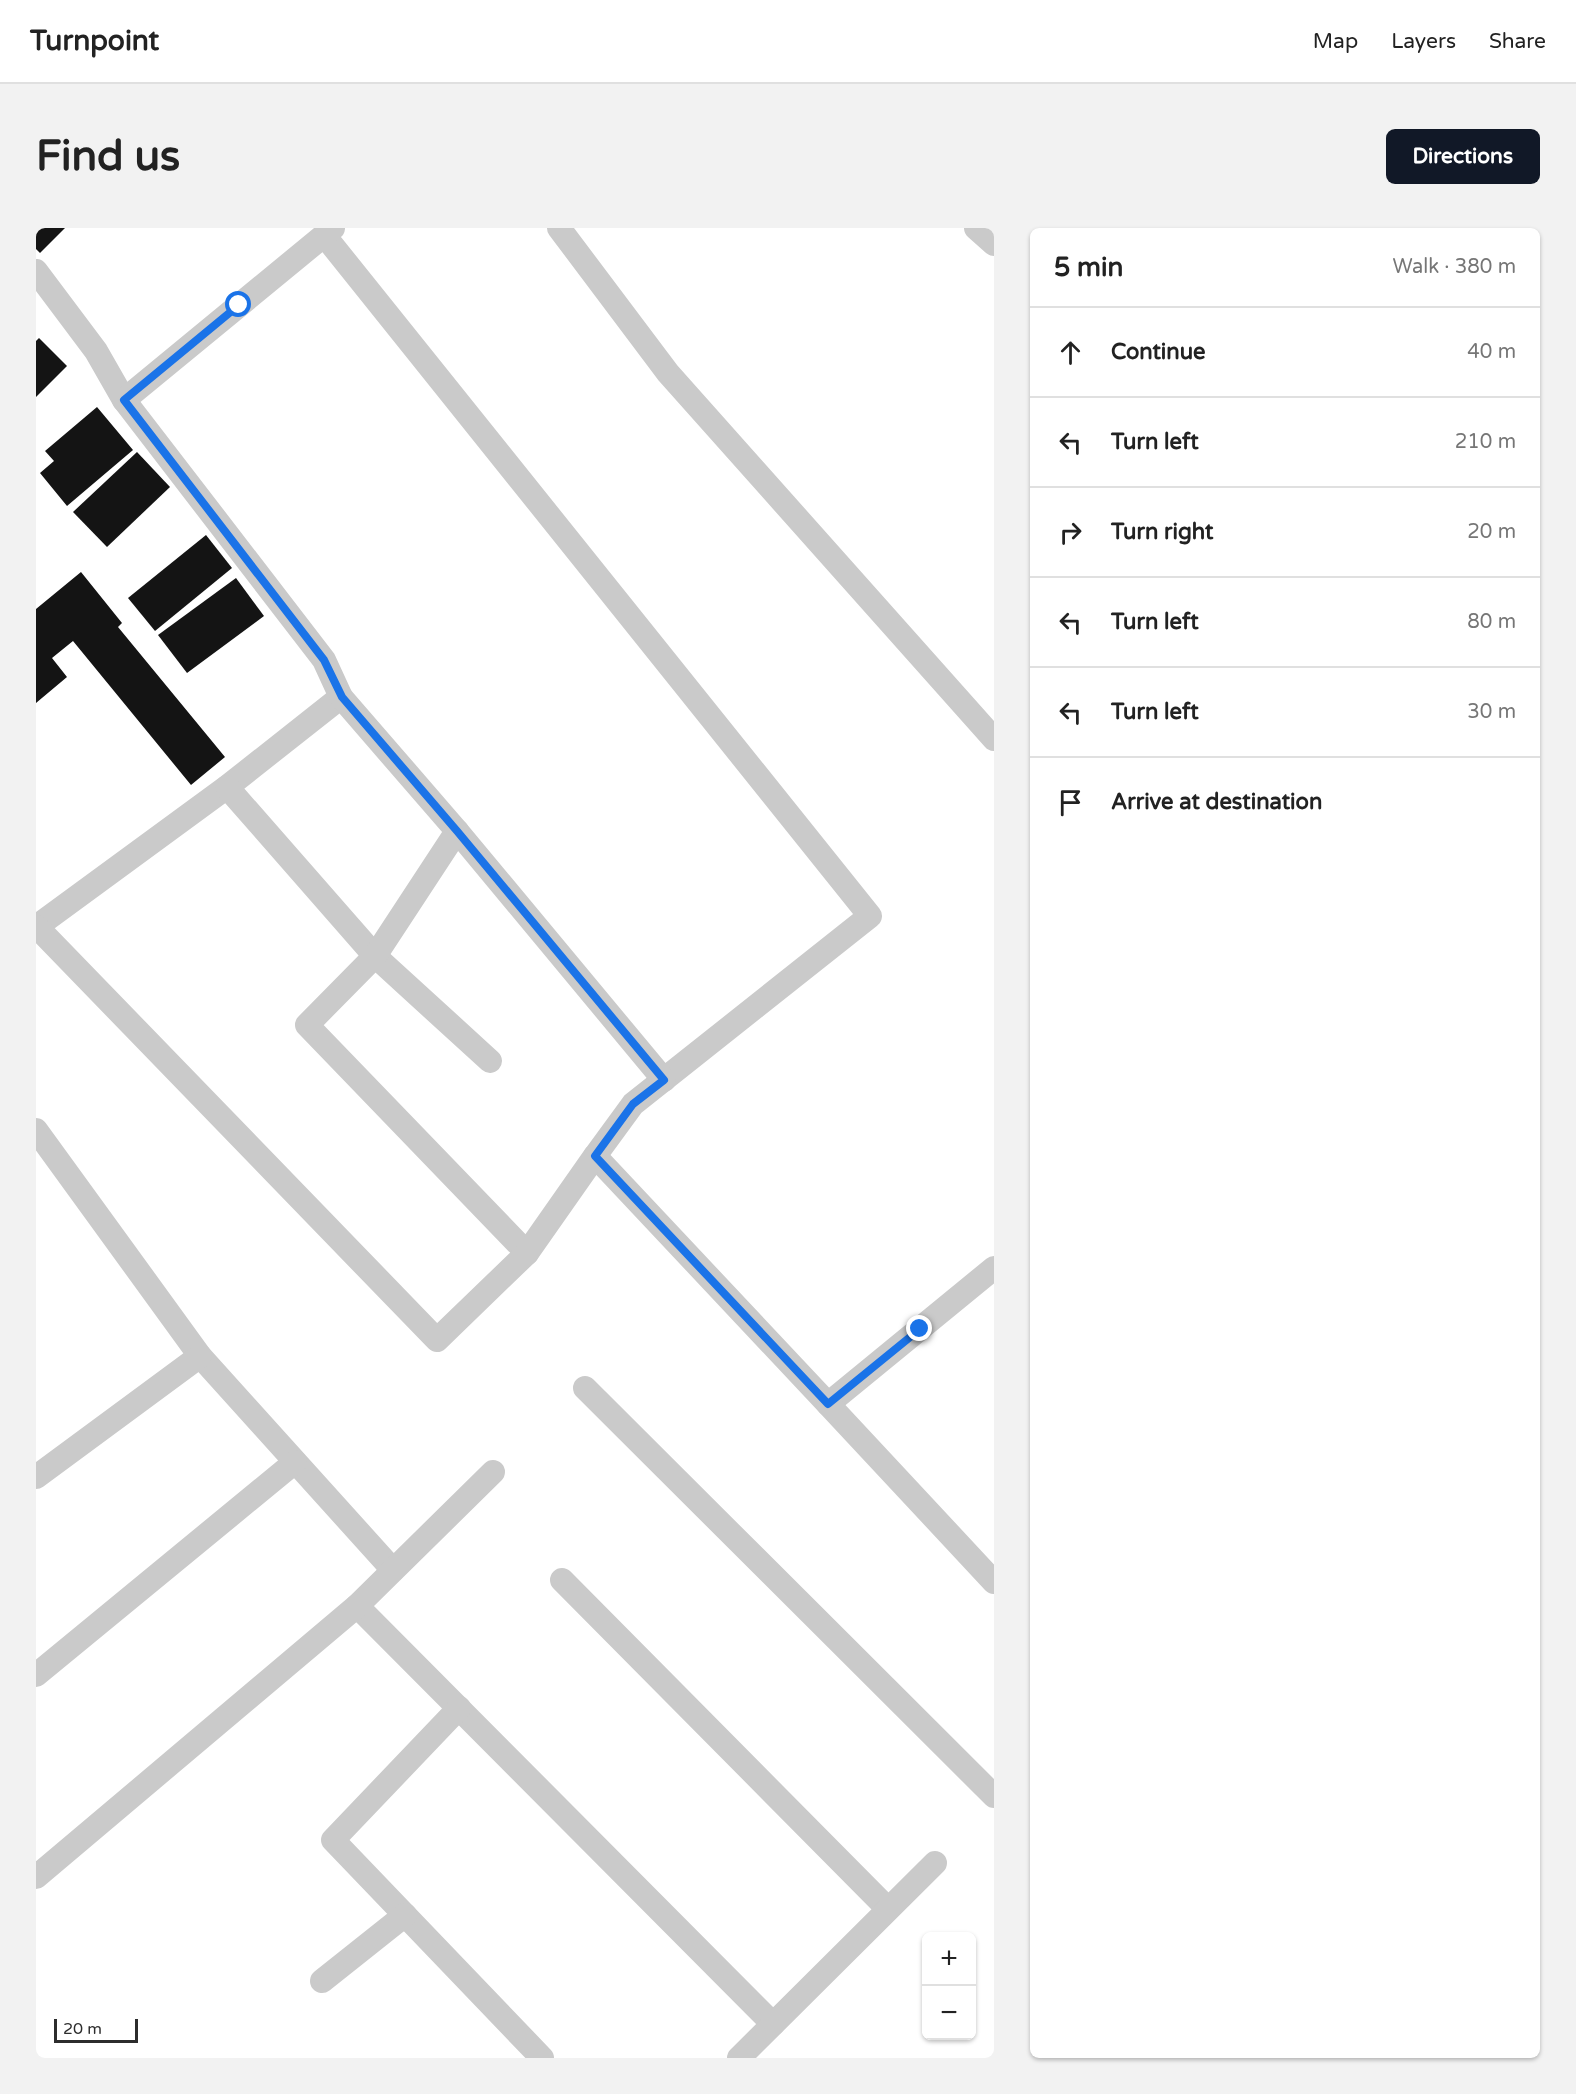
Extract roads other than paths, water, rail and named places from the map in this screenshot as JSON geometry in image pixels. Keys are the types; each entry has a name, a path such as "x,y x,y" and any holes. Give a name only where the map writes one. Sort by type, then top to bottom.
{"street":[{"path":"559,228 668,372 994,739"},
{"path":"976,228 994,244"},
{"path":"124,400 328,232 870,916 633,1104 527,1253 437,1340 36,927 227,787 342,697"},
{"path":"36,271 96,351 124,400 324,660 342,697 664,1080"},
{"path":"227,787 375,956 490,1061"},
{"path":"457,831 375,956 307,1025 527,1253"},
{"path":"36,1130 200,1356 393,1570"},
{"path":"595,1156 994,1582"},
{"path":"828,1404 994,1268"},
{"path":"36,1477 200,1356"},
{"path":"585,1388 994,1796"},
{"path":"36,1675 295,1462"},
{"path":"36,1877 357,1606 493,1473"},
{"path":"562,1580 888,1909"},
{"path":"357,1606 772,2024"},
{"path":"459,1708 333,1840 542,2058"},
{"path":"739,2058 935,1863"},
{"path":"322,1981 405,1915"}]}
